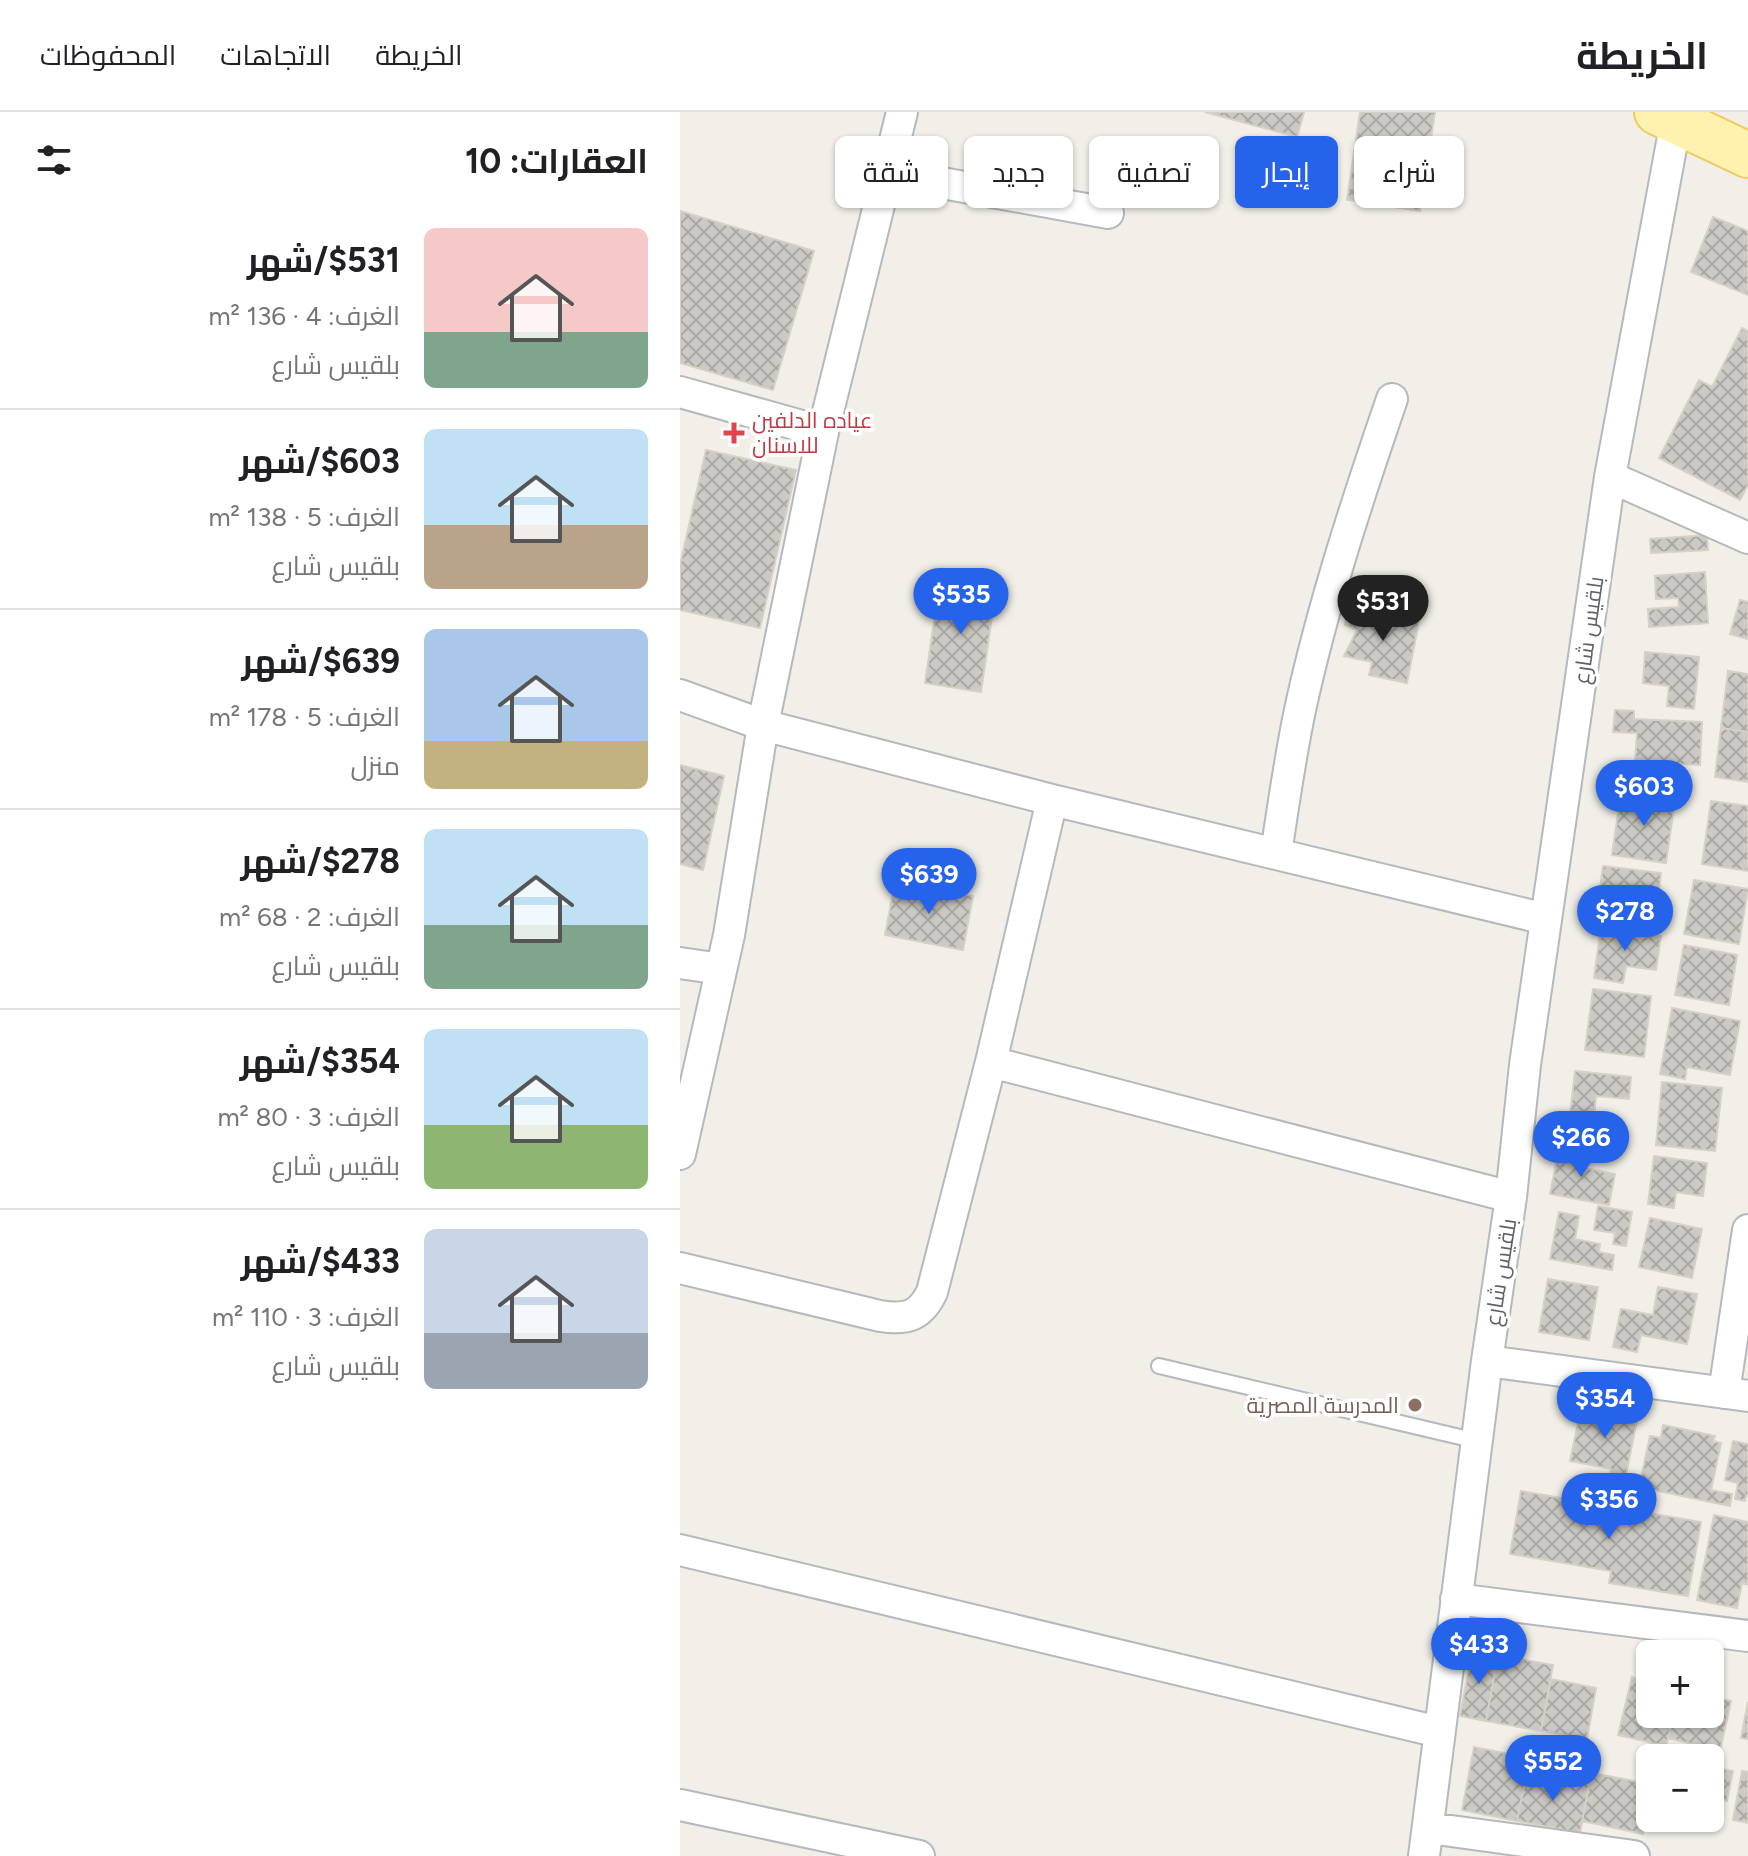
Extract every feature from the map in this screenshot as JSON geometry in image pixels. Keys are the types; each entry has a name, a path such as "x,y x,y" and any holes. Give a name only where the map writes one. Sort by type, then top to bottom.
{"main road":[{"path":"1666,116 1748,155"}],"street":[{"path":"896,136 902,112"},
{"name":"بلقيس شارع","path":"1426,1842 1511,1197 1525,1065 1666,116"},
{"path":"948,184 1108,213"},
{"path":"680,1154 729,935 763,725 823,432 878,208"},
{"path":"680,392 823,432"},
{"path":"1276,854 1301,709 1315,648 1357,499 1392,399"},
{"path":"1610,477 1748,538"},
{"path":"680,695 763,725 1052,800 1546,919"},
{"path":"680,1268 880,1316 894,1318 913,1315 926,1305 932,1292 991,1062 1052,800"},
{"path":"680,963 721,969"},
{"path":"991,1062 1511,1197"},
{"path":"1487,1361 1736,1394 1748,1230"},
{"path":"680,1550 1439,1732"},
{"path":"1456,1599 1748,1636"},
{"path":"680,1805 919,1856"},
{"path":"1426,1842 1634,1856"}],"lane":[{"path":"1159,1366 1477,1441"}],"building":[{"path":"1205,112 1304,112 1297,136"},
{"path":"1360,112 1435,112 1431,136 1356,136"},
{"path":"1354,153 1354,201 1347,200"},
{"path":"680,211 814,251 773,390 680,363"},
{"path":"1713,217 1748,231 1748,295 1691,272"},
{"path":"1742,328 1748,331 1748,485 1740,500 1659,458 1699,380 1712,387"},
{"path":"706,450 796,470 760,628 680,610 680,565"},
{"path":"1707,535 1708,550 1651,553 1650,539"},
{"path":"1705,572 1708,623 1649,627 1648,609 1679,607 1678,598 1656,599 1655,576"},
{"path":"940,581 996,589 981,692 925,683"},
{"path":"1740,600 1748,602 1748,639 1730,634"},
{"path":"1348,608 1419,621 1407,683 1369,675 1372,662 1344,656 1357,630 1345,625"},
{"path":"1645,652 1699,657 1694,709 1667,706 1669,686 1643,683"},
{"path":"1728,671 1748,674 1748,732 1721,728"},
{"path":"1615,710 1634,711 1634,719 1702,722 1700,765 1635,762 1637,733 1613,732"},
{"path":"1721,728 1748,732 1748,782 1715,777"},
{"path":"680,765 724,776 703,870 680,864"},
{"path":"1621,792 1675,800 1666,863 1612,855"},
{"path":"1711,801 1748,806 1748,871 1702,864"},
{"path":"1603,866 1661,873 1655,925 1596,917"},
{"path":"1694,880 1748,889 1739,944 1684,934"},
{"path":"895,882 973,896 963,950 885,935"},
{"path":"1601,927 1661,936 1656,970 1626,966 1623,983 1594,978"},
{"path":"1684,945 1737,955 1729,1005 1675,995"},
{"path":"1593,989 1651,996 1644,1057 1585,1050"},
{"path":"1672,1008 1740,1021 1730,1075 1687,1067 1685,1079 1660,1074"},
{"path":"1575,1071 1631,1077 1629,1099 1596,1096 1594,1117 1570,1115"},
{"path":"1662,1082 1722,1088 1715,1151 1656,1145"},
{"path":"1559,1148 1588,1153 1585,1168 1615,1174 1609,1205 1550,1194"},
{"path":"1654,1156 1707,1163 1703,1196 1676,1192 1674,1208 1648,1204"},
{"path":"1598,1206 1632,1212 1626,1246 1613,1244 1615,1233 1594,1230"},
{"path":"1559,1212 1579,1216 1575,1239 1600,1244 1599,1252 1614,1255 1612,1270 1550,1259"},
{"path":"1650,1218 1702,1229 1692,1278 1639,1267"},
{"path":"1548,1279 1598,1287 1589,1340 1539,1332"},
{"path":"1658,1287 1697,1294 1687,1344 1641,1335 1637,1352 1613,1347 1621,1309 1653,1315"},
{"path":"1582,1404 1638,1415 1624,1485 1608,1482 1611,1469 1570,1461"},
{"path":"1663,1425 1715,1436 1713,1441 1721,1443 1711,1490 1732,1494 1730,1506 1639,1487 1650,1436 1661,1438"},
{"path":"1733,1441 1748,1444 1748,1496 1745,1501 1735,1499 1738,1483 1725,1480"},
{"path":"1521,1491 1701,1522 1688,1596 1609,1583 1611,1571 1510,1554"},
{"path":"1714,1515 1748,1522 1748,1585 1742,1583 1737,1608 1697,1600"},
{"path":"1472,1651 1498,1655 1486,1721 1460,1716"},
{"path":"1498,1655 1553,1665 1541,1731 1486,1721"},
{"path":"1632,1677 1636,1678 1636,1728 1670,1728 1666,1744 1618,1735"},
{"path":"1551,1679 1596,1688 1587,1739 1541,1731"},
{"path":"1724,1699 1731,1701 1722,1744 1692,1744 1668,1738 1670,1728 1724,1728"},
{"path":"1748,1702 1748,1739 1741,1738"},
{"path":"1474,1747 1530,1758 1517,1821 1462,1810"},
{"path":"1724,1769 1733,1771 1727,1801 1724,1800"},
{"path":"1742,1771 1748,1772 1748,1823 1733,1820"},
{"path":"1527,1772 1589,1784 1580,1833 1517,1821"},
{"path":"1592,1773 1636,1781 1636,1832 1643,1834 1582,1821"}],"place":[{"name":"عياده الدلفين للاسنان","path":"734,433"},
{"name":"المدرسة المصرية","path":"1415,1405"}]}
